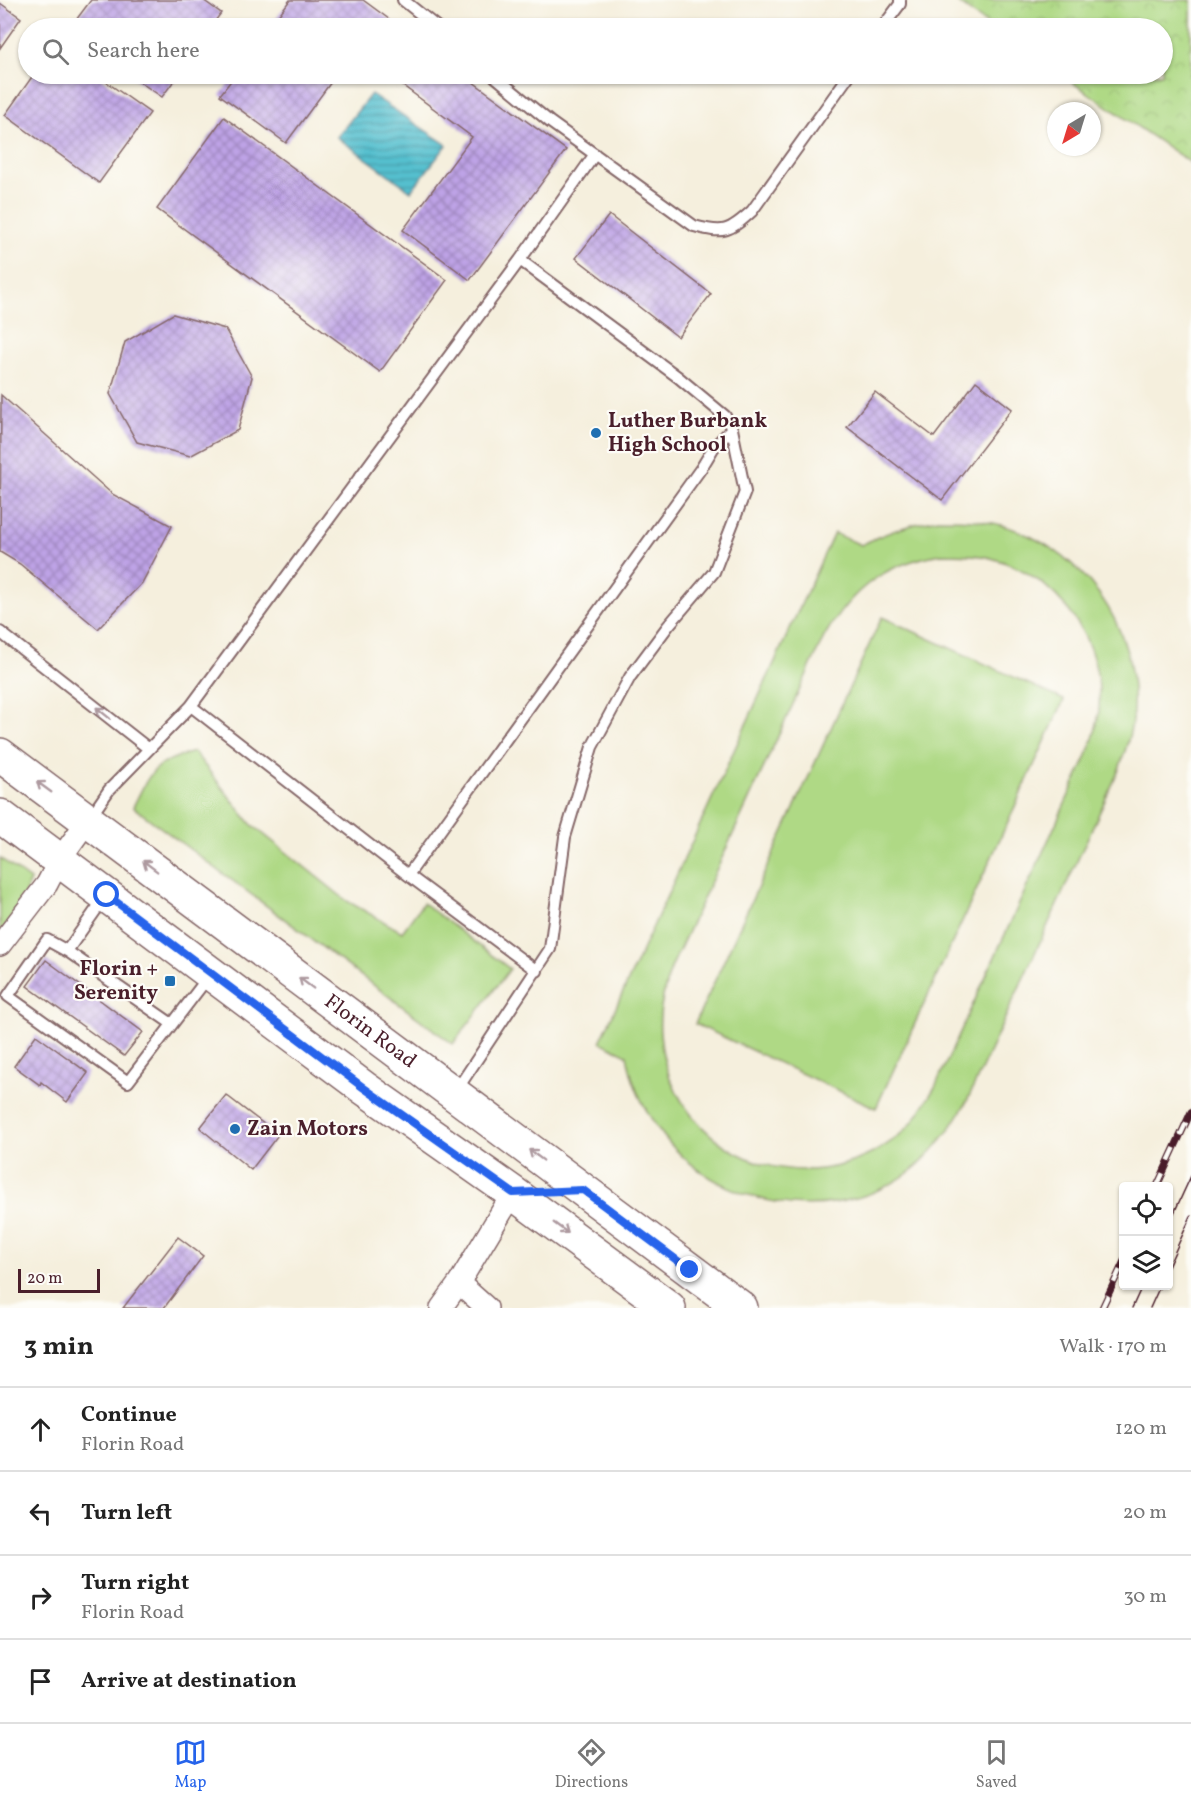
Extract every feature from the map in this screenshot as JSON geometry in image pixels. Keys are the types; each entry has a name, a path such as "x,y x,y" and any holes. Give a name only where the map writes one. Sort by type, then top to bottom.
{"main road":[{"name":"Florin Road","path":"0,755 741,1308"},
{"path":"0,816 364,1088 513,1193 669,1308"},
{"path":"513,1193 583,1190"}],"street":[{"path":"0,945 46,884 60,859 88,820"},
{"path":"441,1308 459,1283 513,1193"},
{"path":"459,1283 487,1308"}],"lane":[{"path":"404,0 426,18"},
{"path":"890,18 900,4 900,0"},
{"path":"504,84 550,122 694,226 714,231 734,228 752,211 843,84"},
{"path":"88,820 109,790 191,706 520,260 595,154"},
{"path":"454,1094 550,949 566,837 592,747 630,677 668,626 714,572 745,492 732,429 725,416 678,376 520,260"},
{"path":"408,875 714,447 732,429"},
{"path":"0,632 148,749"},
{"path":"191,706 408,875 537,971"},
{"path":"67,951 107,895"},
{"path":"172,1024 67,951 47,940 8,996 128,1082 211,973"}],"green space":[{"path":"954,0 1191,0 1191,163 1075,84 1173,84 1173,18 979,18"},
{"path":"938,519 986,522 1030,536 1057,552 1080,572 1100,595 1115,620 1126,649 1132,679 1133,710 1128,742 1118,772 967,1101 951,1128 917,1166 889,1185 858,1198 825,1204 792,1204 759,1198 727,1187 698,1170 673,1147 643,1104 629,1068 627,1055 600,1042 834,533 861,545 889,532","holes":["941,554 966,554 991,558 1015,567 1036,579 1072,614 1094,659 1099,684 1099,709 1094,734 1086,758 935,1087 914,1120 901,1134 881,1148 846,1164 822,1169 791,1169 762,1164 736,1152 712,1136 692,1115 676,1091 665,1063 660,1033 661,1007 666,983 824,637 835,619 859,591 887,571 921,558"]},
{"path":"882,617 1064,700 876,1108 695,1024"},
{"path":"194,752 251,824 347,901 402,932 423,903 510,969 453,1044 133,807 155,770 170,760"},
{"path":"0,858 30,880 19,909 0,933"}],"water":[{"path":"371,94 447,145 411,191 337,137"}],"building":[{"path":"91,0 203,0 221,13 217,18 78,18"},
{"path":"290,0 363,0 387,18 276,18"},
{"path":"0,3 21,18 18,18 18,22 0,48"},
{"path":"27,84 109,84 150,113 99,183 5,115"},
{"path":"143,84 172,84 162,97"},
{"path":"228,84 330,84 286,143 220,95"},
{"path":"400,84 476,84 566,150 470,280 403,230 472,137"},
{"path":"224,117 447,280 380,372 157,209"},
{"path":"609,215 711,294 678,337 576,258"},
{"path":"173,314 225,329 252,377 238,430 190,456 137,442 110,394 125,342"},
{"path":"976,381 1012,409 942,500 847,427 875,392 934,437"},
{"path":"1,395 112,494 172,526 142,583 98,629 20,564 0,552"},
{"path":"46,960 143,1032 124,1056 27,986"},
{"path":"36,1035 88,1073 67,1102 41,1082 40,1085 14,1066"},
{"path":"226,1095 278,1135 251,1170 200,1128"},
{"path":"178,1237 203,1256 164,1308 123,1308"}],"tram line":[{"path":"1173,1215 1191,1176"},
{"path":"1173,1256 1191,1216"},
{"path":"1132,1308 1140,1290"},
{"path":"1150,1308 1158,1290"}],"railway":[{"path":"1159,1182 1191,1112"},
{"path":"1102,1308 1119,1272"}],"place":[{"name":"Luther Burbank High School","path":"596,433"},
{"name":"Florin + Serenity","path":"170,981"},
{"name":"Zain Motors","path":"235,1129"}],"route":[{"path":"107,895 364,1088 513,1193 583,1190 690,1270"}]}
